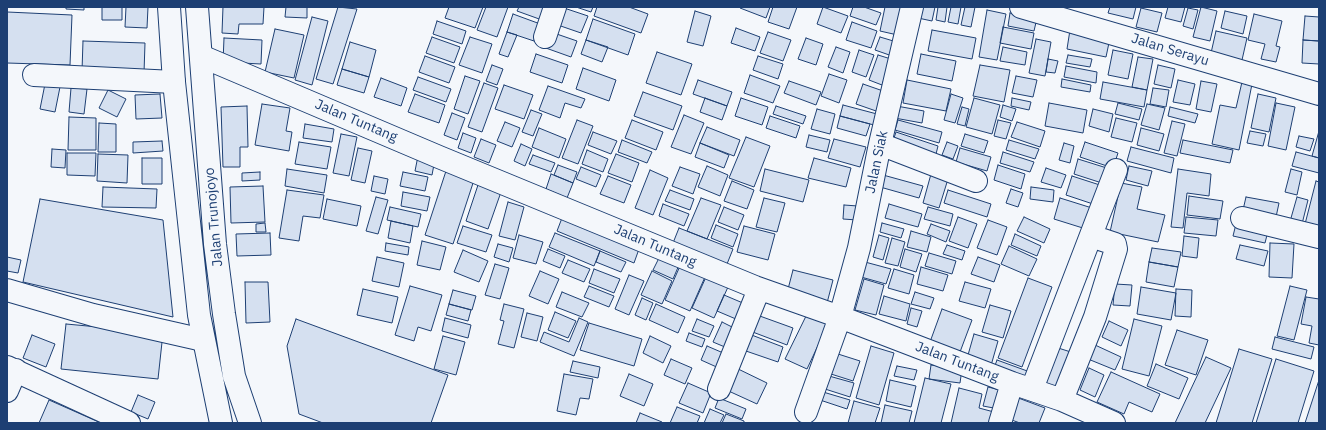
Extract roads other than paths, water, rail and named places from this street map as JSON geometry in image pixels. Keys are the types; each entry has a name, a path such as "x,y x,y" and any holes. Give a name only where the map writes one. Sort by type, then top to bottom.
{"main road":[{"name":"Jalan Trunojoyo","path":"169,7 174,82 191,253 203,340 221,423"},
{"name":"Jalan Trunojoyo","path":"197,7 216,244 224,314 234,376 250,423"},
{"path":"545,37 555,7"},
{"name":"Jalan Siak","path":"806,412 840,317 859,248 880,144 912,7"},
{"name":"Jalan Serayu","path":"1020,7 1319,94"},
{"name":"Jalan Tuntang","path":"201,56 439,157 759,289 840,317 1062,400 1114,423"},
{"path":"34,75 174,82"},
{"path":"880,144 976,181"},
{"path":"1000,423 1022,386 1091,236 1116,170"},
{"path":"1242,218 1319,237"},
{"path":"1062,400 1095,317 1116,249 1115,244 1091,236"},
{"path":"719,389 759,289"},
{"path":"7,290 93,316 203,340"},
{"path":"7,391 11,368 129,423"}]}
